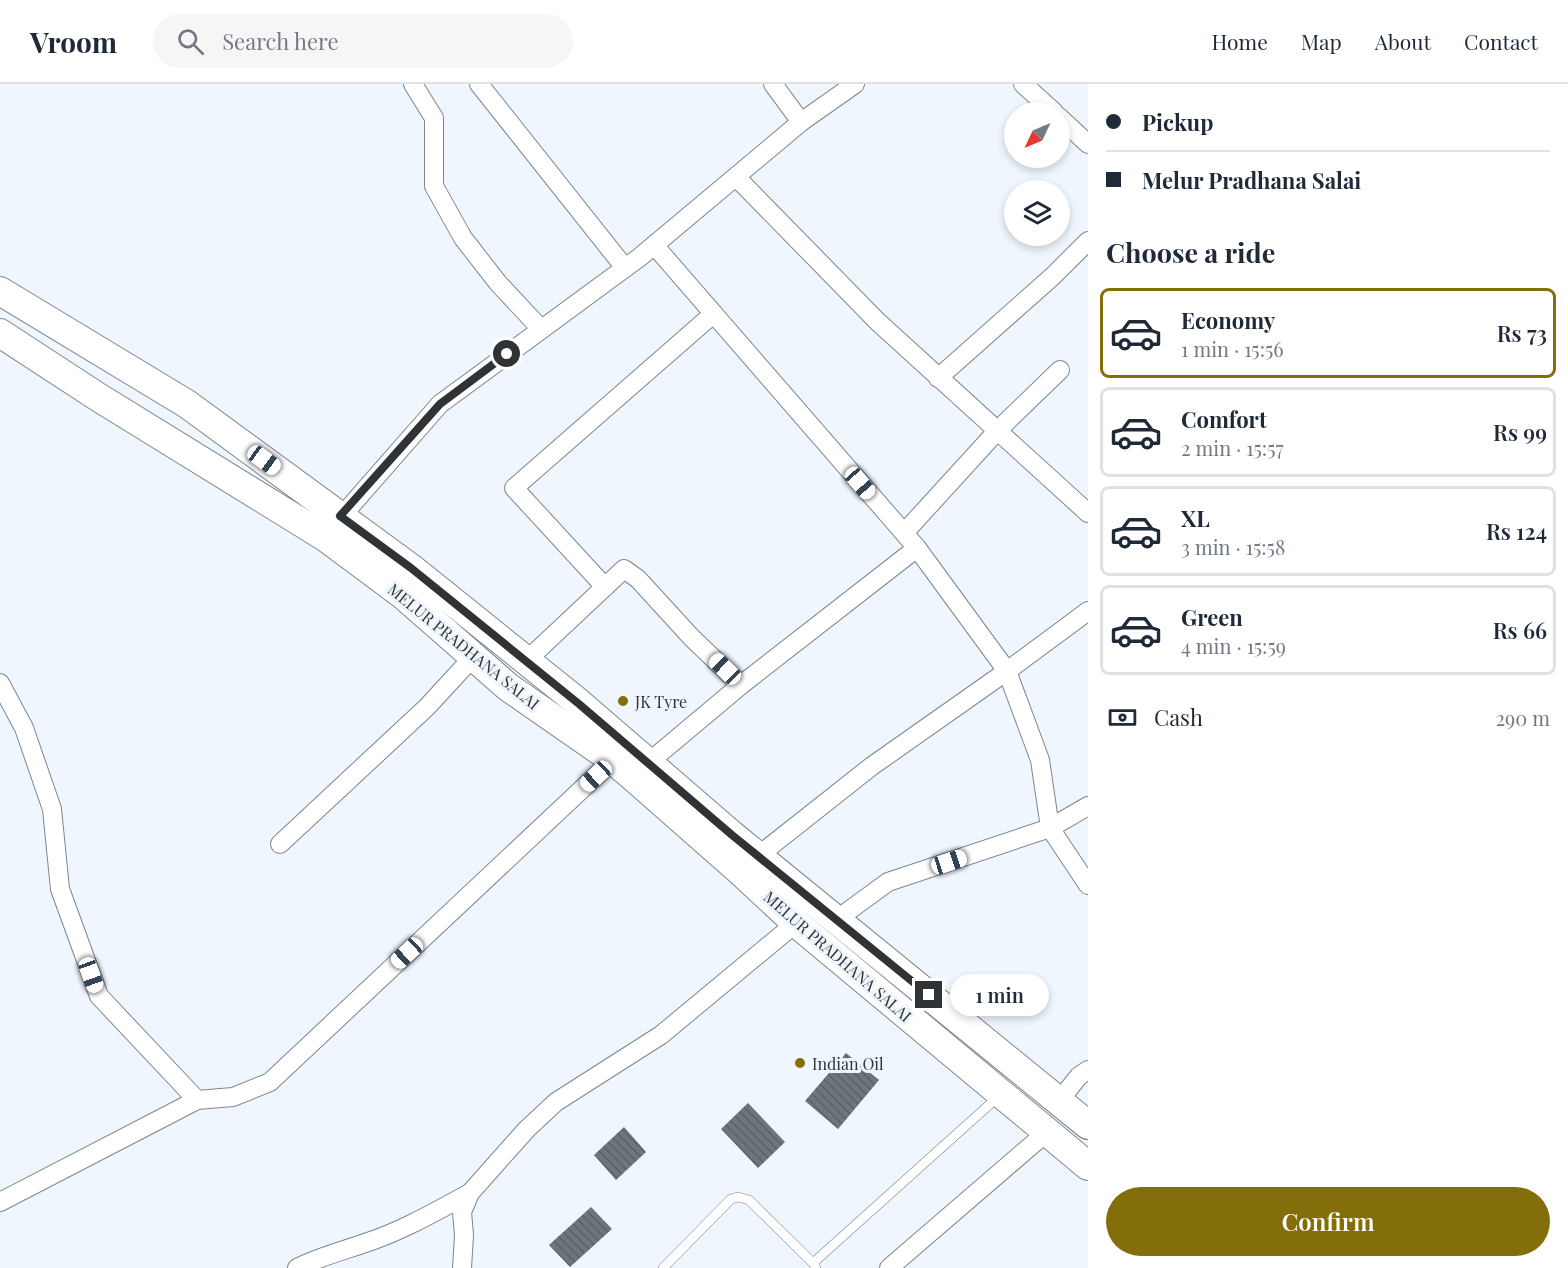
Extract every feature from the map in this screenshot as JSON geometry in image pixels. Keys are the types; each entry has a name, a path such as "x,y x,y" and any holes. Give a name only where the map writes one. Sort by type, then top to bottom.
{"main road":[{"name":"MELUR PRADHANA SALAI","path":"0,291 187,404 333,527 403,595 508,687 613,760 796,923 1088,1166"},
{"name":"MELUR PRADHANA SALAI","path":"0,333 98,397 411,568 526,661 758,856 1088,1125"}],"street":[{"path":"413,84 434,118 434,186 463,238 498,282 541,329"},
{"path":"479,84 625,268"},
{"path":"773,84 801,122"},
{"path":"333,527 440,404 625,268 801,122 855,84"},
{"path":"1023,84 1043,102"},
{"path":"1070,127 1088,144"},
{"path":"736,177 878,322 1088,513"},
{"path":"938,378 1088,242"},
{"path":"654,245 712,315 904,533 1007,671 1040,760 1050,828 1088,885"},
{"path":"605,587 514,488 712,315"},
{"path":"904,533 998,430 1060,370"},
{"path":"648,763 741,685 916,548"},
{"path":"526,661 624,569 638,579 741,685"},
{"path":"758,856 872,765 1007,671 1088,611"},
{"path":"280,844 427,707 474,656"},
{"path":"0,682 24,728 52,809 60,889 99,996 197,1100"},
{"path":"0,1202 197,1100 233,1097 270,1082 613,760"},
{"path":"836,920 888,882 1050,828 1088,806"},
{"path":"462,1268 464,1235 462,1212 471,1193 527,1129 556,1102 661,1035 796,923"},
{"path":"1059,1101 1079,1076 1088,1070"},
{"path":"889,1268 1047,1132"},
{"path":"297,1268 413,1224 471,1193"}],"lane":[{"path":"663,1268 730,1199 738,1197 749,1200 815,1266 1002,1094"}],"building":[{"path":"846,1053 879,1080 838,1129 805,1101"},
{"path":"748,1103 785,1142 758,1168 721,1129"},
{"path":"624,1127 646,1152 616,1180 594,1155"},
{"path":"591,1207 612,1229 570,1267 549,1245"}],"place":[{"name":"JK Tyre","path":"623,701"},
{"name":"Indian Oil","path":"800,1063"}],"route":[{"path":"507,354 440,404 340,516 411,568 579,704 732,835 929,995"}]}
